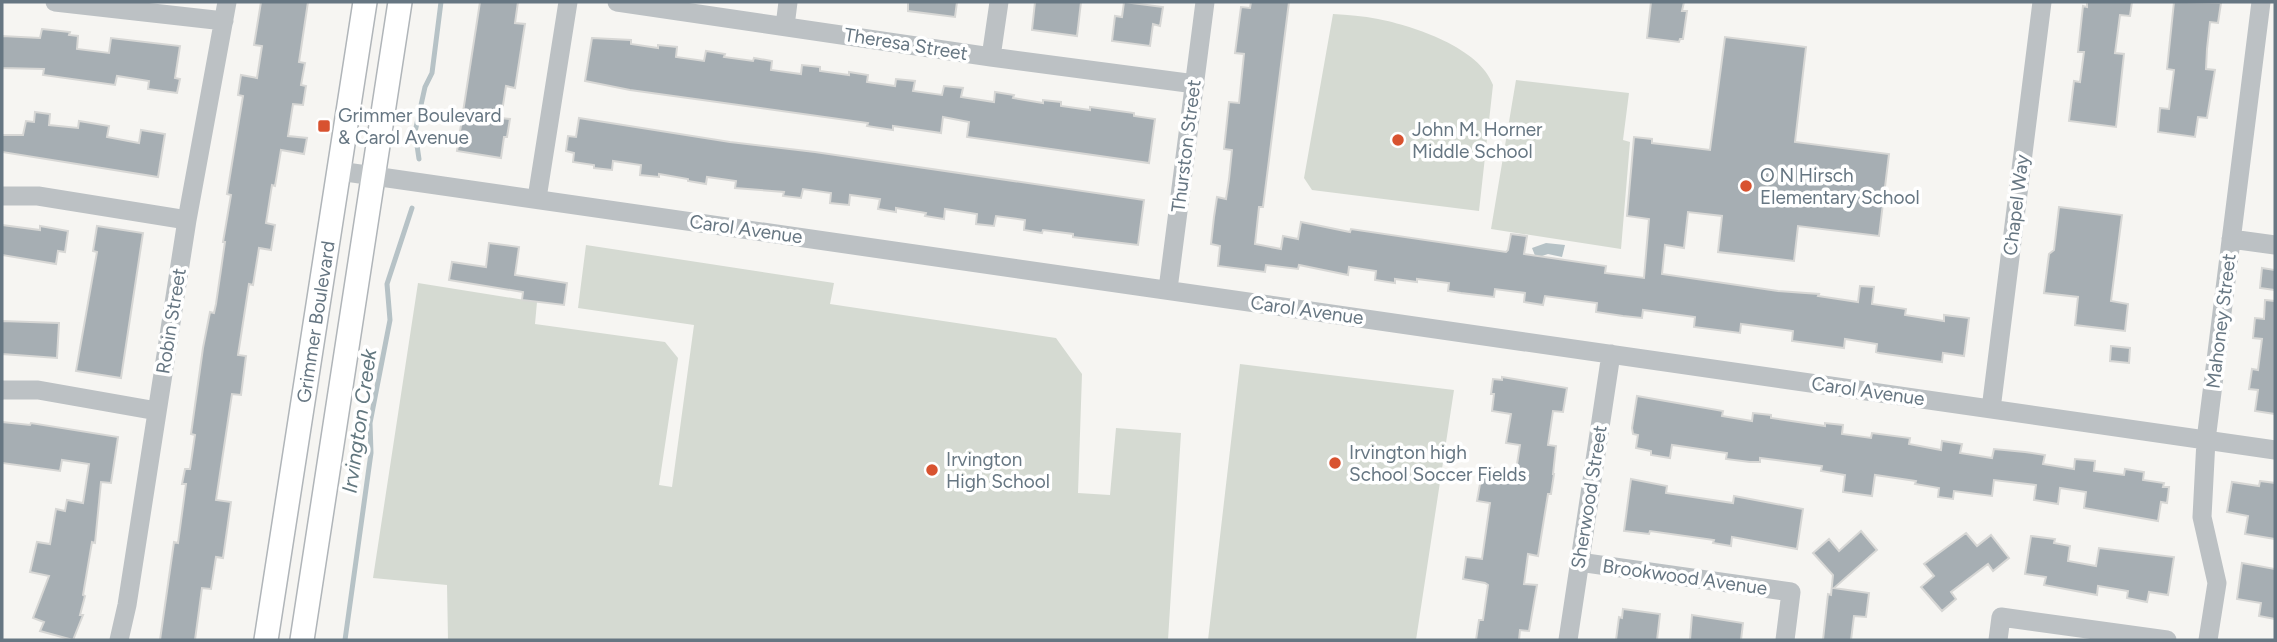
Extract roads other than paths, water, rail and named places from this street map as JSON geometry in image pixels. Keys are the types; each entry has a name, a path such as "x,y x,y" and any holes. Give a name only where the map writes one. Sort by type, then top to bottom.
{"main road":[{"name":"Grimmer Boulevard","path":"266,640 365,2"},
{"name":"Grimmer Boulevard","path":"302,640 400,2"}],"street":[{"path":"55,2 224,22"},
{"name":"Robin Street","path":"119,640 127,605 187,220 227,2"},
{"path":"537,198 568,2"},
{"name":"Theresa Street","path":"617,2 1195,84"},
{"path":"785,26 788,2"},
{"path":"991,57 999,2"},
{"name":"Thurston Street","path":"1168,289 1205,2"},
{"name":"Chapel Way","path":"1991,409 2042,2"},
{"name":"Mahoney Street","path":"2208,640 2217,583 2202,517 2206,440 2261,2"},
{"name":"Carol Avenue","path":"339,171 2275,450"},
{"path":"2,196 38,196 187,220"},
{"path":"2231,239 2275,245"},
{"name":"Sherwood Street","path":"1568,640 1611,354"},
{"path":"2,390 38,390 158,411"},
{"name":"Brookwood Avenue","path":"1579,562 1791,592 1785,640"},
{"path":"1998,640 2001,617 2167,640"}],"waterway":[{"name":"Irvington Creek","path":"419,159 415,132 425,87 432,73 441,2"},
{"name":"Irvington Creek","path":"345,640 371,453 370,423 390,320 387,284 412,208"}],"place":[{"name":"Grimmer Boulevard & Carol Avenue","path":"324,126"},
{"name":"John M. Horner Middle School","path":"1398,140"},
{"name":"O N Hirsch Elementary School","path":"1746,186"},
{"name":"Irvington high School Soccer Fields","path":"1335,463"},
{"name":"Irvington High School","path":"932,470"}]}
